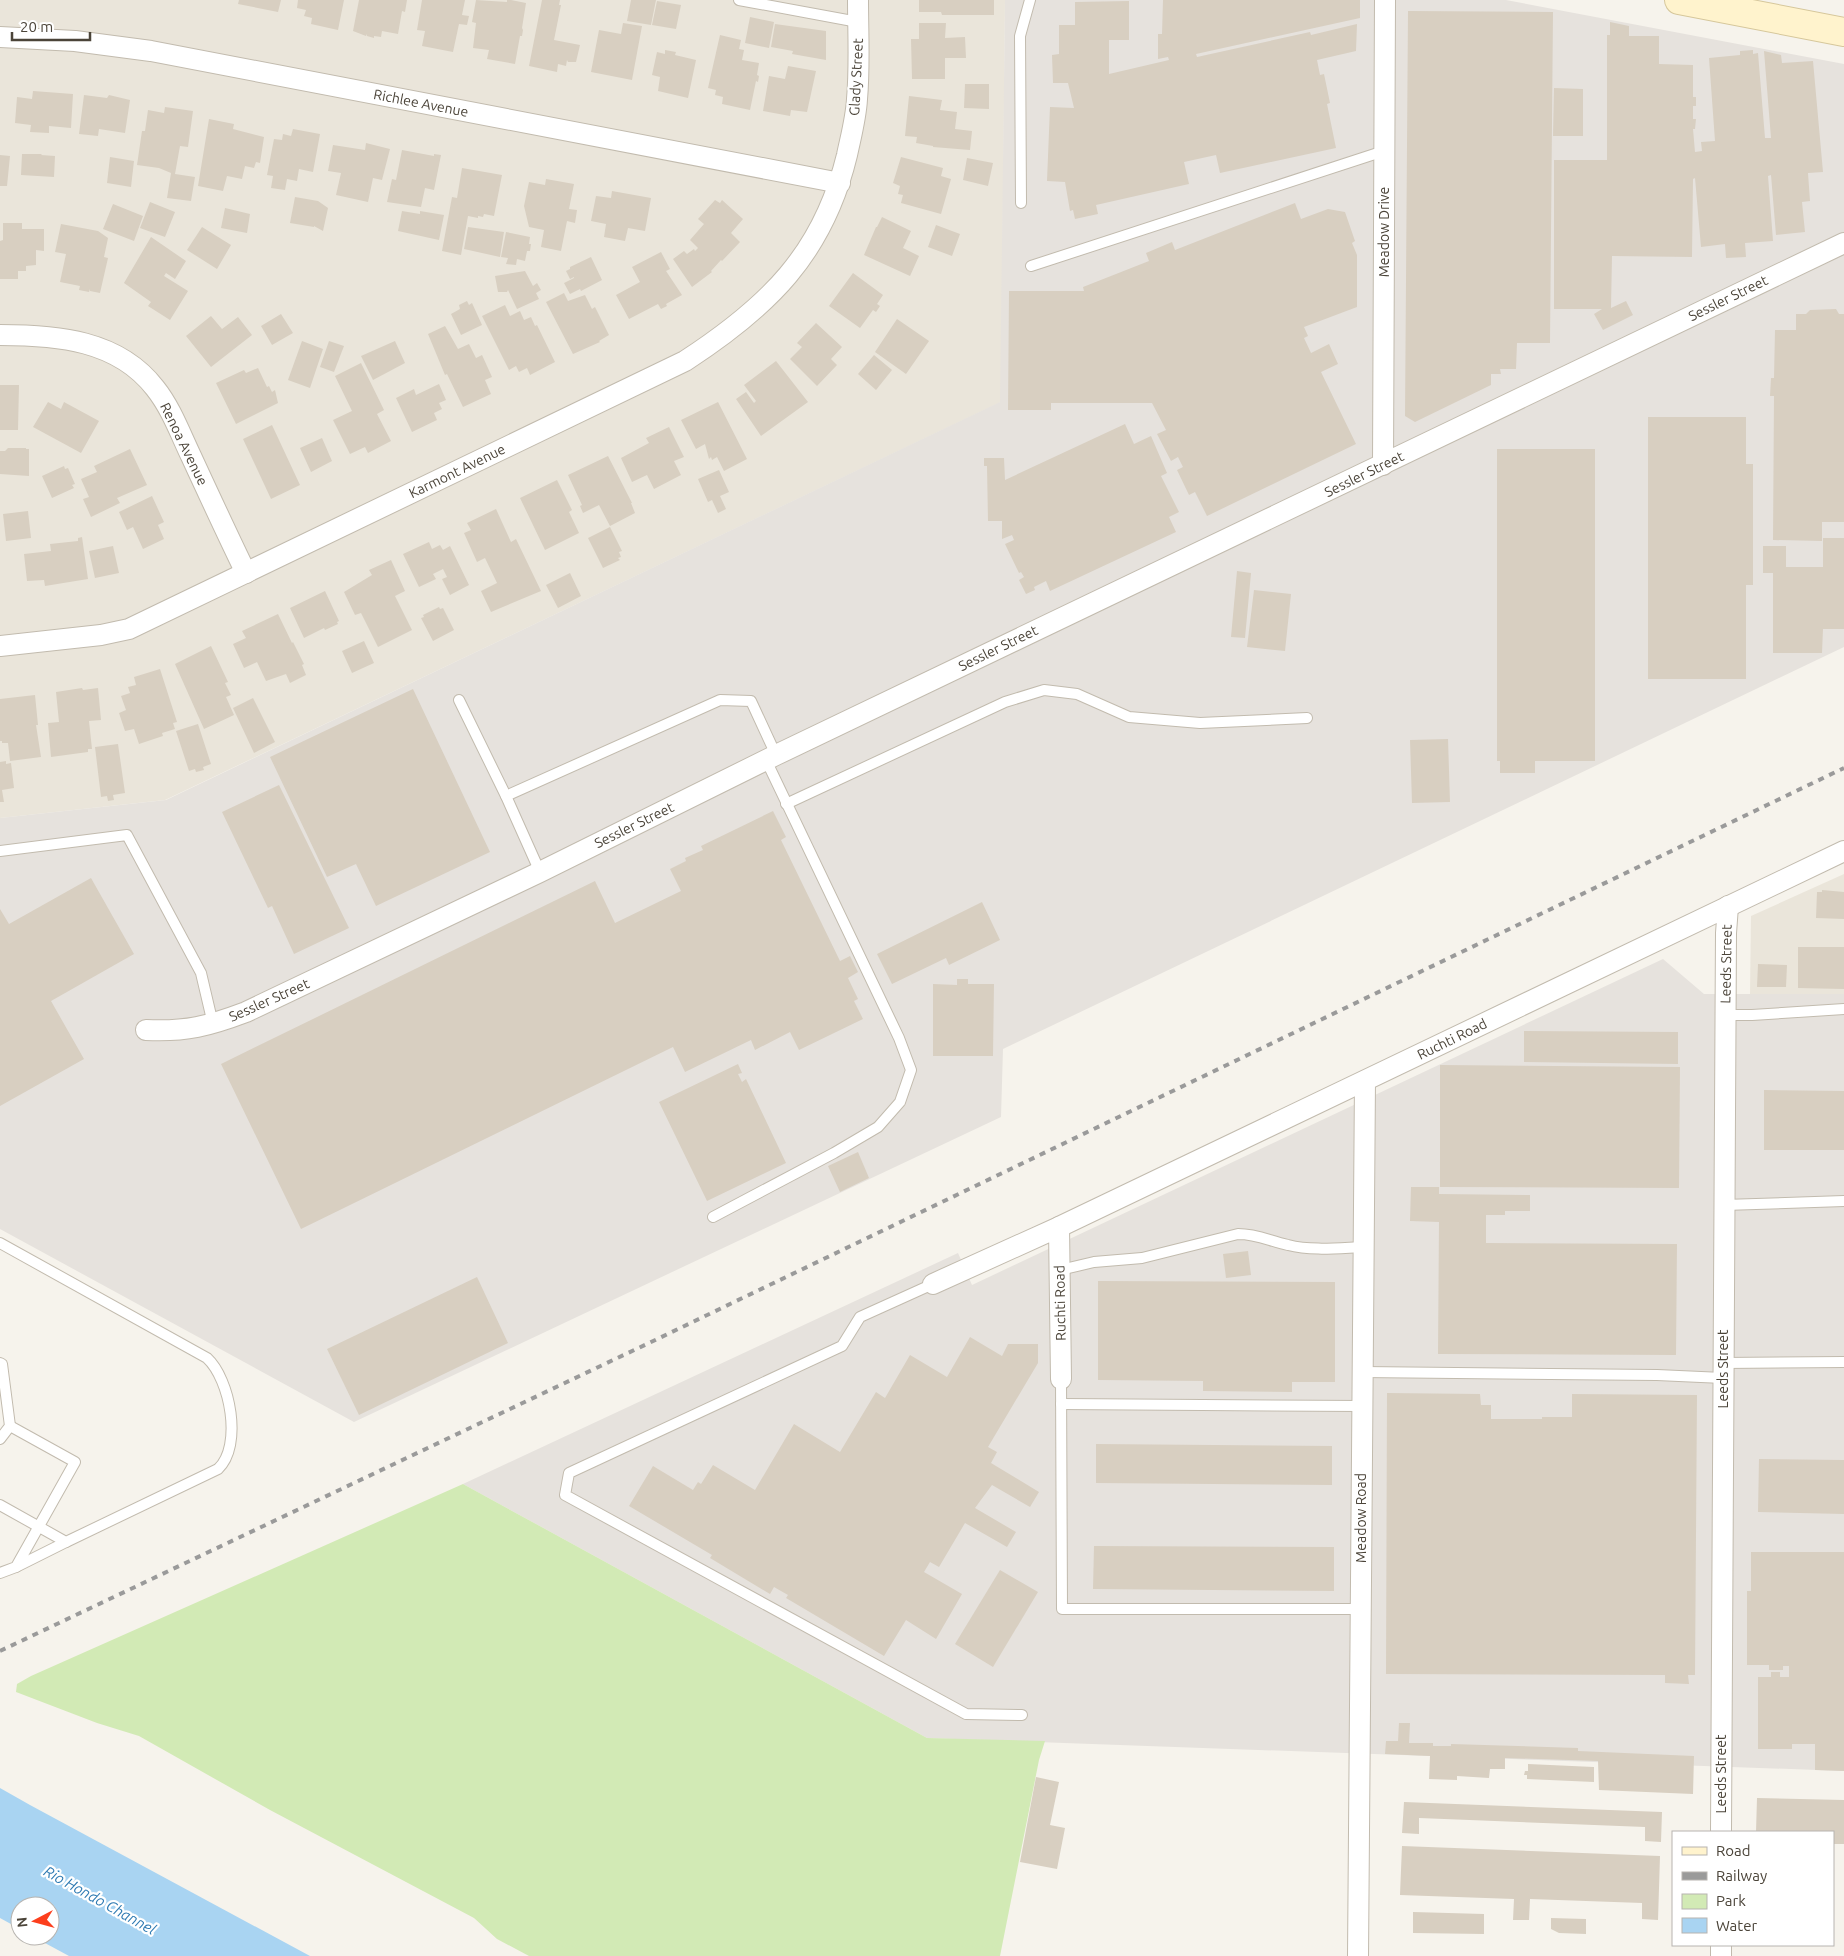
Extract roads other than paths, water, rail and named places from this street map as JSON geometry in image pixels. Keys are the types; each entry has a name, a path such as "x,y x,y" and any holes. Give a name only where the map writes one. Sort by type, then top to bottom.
{"main road":[{"path":"1679,0 1844,32"}],"street":[{"name":"Glady Street","path":"840,183 853,127 857,99 858,0"},
{"name":"Meadow Drive","path":"1383,465 1385,0"},
{"name":"Richlee Avenue","path":"0,37 75,41 152,51 840,183"},
{"name":"Karmont Avenue","path":"0,646 101,636 138,624 685,361 721,337 771,296 798,264 819,232 840,183"},
{"name":"Sessler Street","path":"146,1030 170,1031 193,1029 246,1012 540,872 771,757 1383,465 1844,242"},
{"name":"Renoa Avenue","path":"0,334 39,335 79,341 115,355 144,375 166,405 246,573"},
{"name":"Ruchti Road","path":"933,1284 1059,1228 1844,851"},
{"name":"Leeds Street","path":"1721,1831 1725,1015 1728,906"},
{"name":"Meadow Road","path":"1358,1956 1365,1081"},
{"name":"Ruchti Road","path":"1059,1228 1061,1379"}],"lane":[{"path":"739,0 858,22"},
{"path":"1022,203 1020,36 1030,0"},
{"path":"1031,266 1384,151"},
{"path":"786,804 1005,702 1044,690 1076,694 1129,717 1200,723 1307,718"},
{"path":"459,700 506,796 540,872"},
{"path":"506,796 720,700 751,701 766,731 771,757 786,804 900,1038 911,1070 900,1102 878,1127 834,1153 713,1217"},
{"path":"0,851 127,836 202,974 213,1024"},
{"path":"1725,1015 1844,1009"},
{"path":"1724,1205 1844,1202"},
{"path":"1060,1270 1094,1262 1142,1258 1238,1234 1252,1234 1286,1245 1309,1249 1363,1247"},
{"path":"0,1243 207,1358 217,1370 228,1399 231,1414 230,1443 227,1457 218,1469 0,1574"},
{"path":"933,1284 860,1317 842,1346 569,1473 565,1496 966,1714 1022,1714"},
{"path":"1362,1372 1657,1375 1844,1362"},
{"path":"0,1363 2,1364 10,1426 0,1439"},
{"path":"1061,1379 1062,1609 1360,1610"},
{"path":"1061,1404 1362,1406"},
{"path":"10,1426 75,1462 16,1567"},
{"path":"0,1505 66,1542"}],"water":[{"name":"Rio Hondo Channel","path":"0,1788 310,1956 69,1956 50,1946 60,1946 60,1896 10,1896 10,1924 0,1918"}],"railway":[{"path":"0,1651 649,1343 1844,768"}]}
